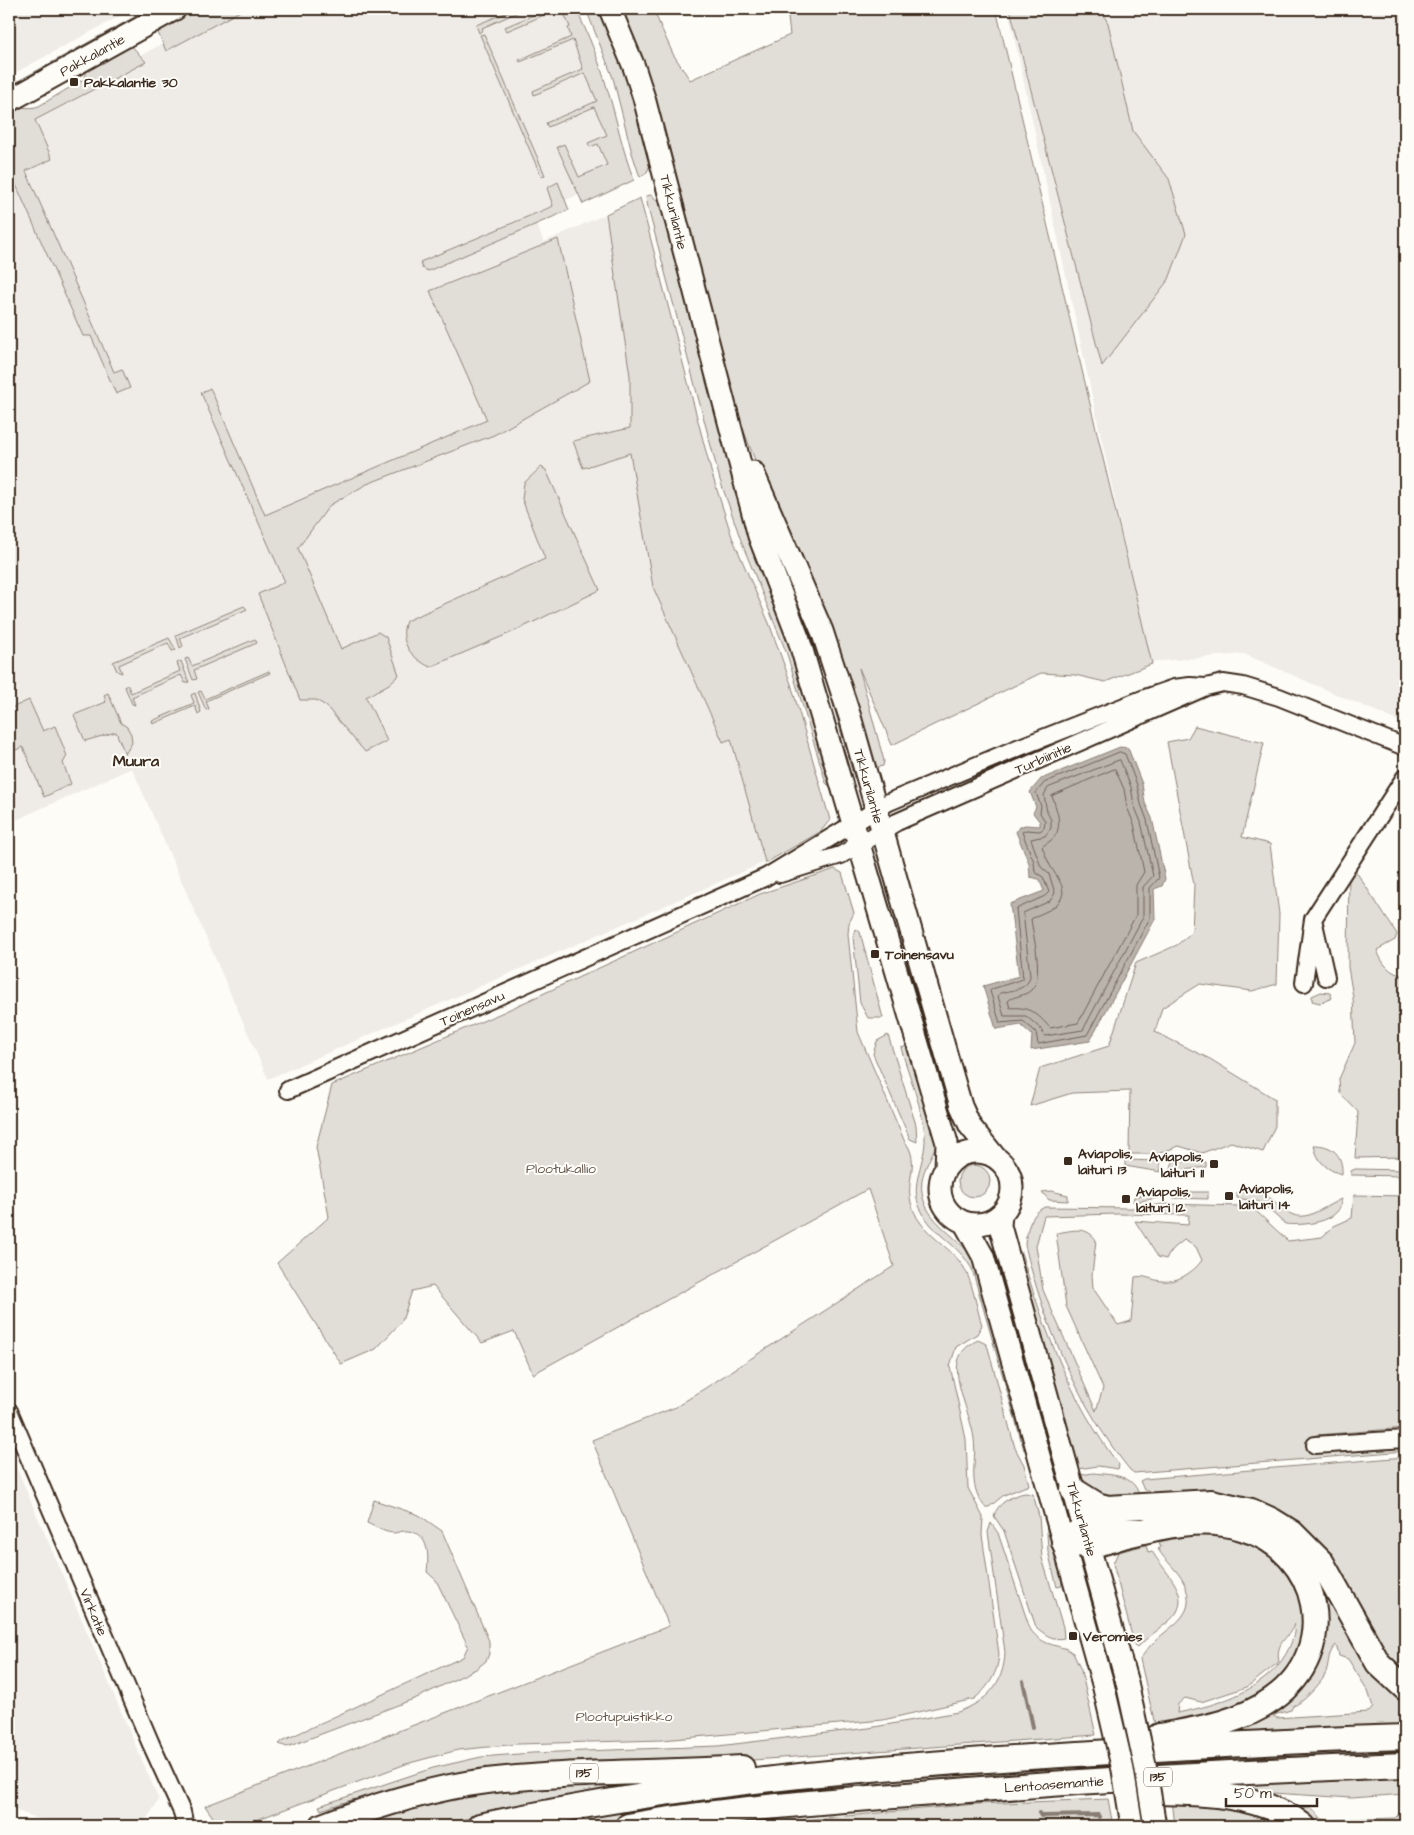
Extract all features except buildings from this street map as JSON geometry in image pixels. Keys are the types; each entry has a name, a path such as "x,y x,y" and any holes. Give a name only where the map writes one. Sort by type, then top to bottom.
{"highway":[{"path":"1073,1490 1097,1505 1108,1508 1197,1502 1230,1506 1271,1520 1292,1533 1322,1563 1378,1663 1405,1688"},
{"path":"1087,1536 1161,1505"},
{"path":"1064,1542 1087,1536 1195,1522 1222,1523 1242,1528 1267,1538 1288,1553 1307,1584 1316,1618 1309,1654 1301,1670 1274,1699 1238,1718 1079,1754"},
{"name":"Lentoasemantie","path":"853,1770 1296,1740 1405,1737"},
{"name":"135","path":"322,1826 391,1802 442,1789 485,1781 576,1773 799,1764 853,1770"},
{"name":"Lentoasemantie","path":"703,1816 855,1799 1018,1786 1214,1773 1405,1765"},
{"path":"480,1826 586,1804 680,1789 853,1770"},
{"path":"1018,1786 1065,1793 1145,1792 1233,1797 1284,1813 1303,1826"},
{"path":"628,1826 703,1816"},
{"name":"135","path":"675,1826 703,1816"}],"main road":[{"name":"Pakkalantie","path":"9,101 176,9"},
{"name":"Tikkurilantie","path":"610,9 634,67 644,98 759,536 799,640 947,1143 946,1168"},
{"name":"Tikkurilantie","path":"728,418 822,631 876,810 961,1106 970,1126 995,1157"},
{"path":"970,1152 983,1152 995,1157 1007,1170 1012,1186 1008,1204 1001,1214 981,1224 964,1222 950,1214 943,1204 940,1192 940,1179 946,1168 954,1159 970,1152"},
{"name":"Tikkurilantie","path":"1001,1214 1000,1226 1127,1683 1145,1765 1155,1826"},
{"name":"Tikkurilantie","path":"964,1222 983,1256 1064,1542 1103,1684 1123,1770 1132,1826"}],"street":[{"name":"Turbiinitie","path":"882,832 897,822 1206,687 1223,683 1242,686 1278,697 1405,747"},
{"name":"Turbiinitie","path":"876,810 1020,747 1145,698 1174,688 1206,687"},
{"path":"1304,983 1313,919 1405,777"},
{"name":"Toinensavu","path":"288,1090 766,877 876,810"},
{"name":"Toinensavu","path":"766,877 799,870 832,859 882,832"},
{"path":"1313,919 1326,977"},
{"name":"Virkatie","path":"9,1411 184,1819 196,1826"},
{"path":"1315,1445 1405,1439"}],"shaded area":[{"path":"9,9 133,9 9,76"},
{"path":"227,9 566,9 619,154 588,191 532,214 544,242 606,214 630,376 630,428 573,440 583,468 630,453 653,587 723,742 731,739 765,862 268,1079 132,768 9,823 9,126"},
{"path":"1008,9 1405,9 1405,724 1244,654 1150,662"},
{"path":"9,1450 159,1800 142,1826 108,1826 39,1819 9,1808"}],"green space":[{"path":"149,9 159,9 9,90 9,86"},
{"path":"190,9 244,9 166,51 156,28"},
{"path":"515,9 525,9 482,28 483,30 479,33 476,25"},
{"path":"547,9 558,9 507,31 505,27"},
{"path":"562,9 576,9 597,57 634,180 583,204 557,147 564,144 579,177 607,165 598,144 590,147 588,143 607,135 594,107 548,127 546,123 597,101 585,73 534,95 533,91 583,69 573,40 520,62 519,60 571,37 568,28 570,27"},
{"path":"586,9 602,9 615,37 652,160 647,172 640,177 613,78"},
{"path":"621,9 653,9 673,54 690,80 790,35 787,9 996,9 1152,664 1105,682 1075,675 1041,673 892,745 859,668 884,761 883,766 872,768 734,405 701,291 693,240 669,146 633,35"},
{"path":"1010,9 1100,9 1108,23 1133,131 1169,179 1186,234 1169,279 1102,366"},
{"path":"484,34 545,175 541,176 480,35"},
{"path":"131,45 146,62 35,120 52,159 26,171 114,372 122,369 130,388 116,394 91,336 83,336 9,169 9,109 39,106 84,79 88,69"},
{"path":"558,182 569,210 428,271 422,268 420,262 553,206 547,188"},
{"path":"651,195 664,206 835,784 828,785 826,783 787,654 743,546 720,480 648,208 646,196"},
{"path":"640,198 711,471 732,537 769,623 791,684 830,820 820,832 767,862 765,862 731,739 723,742 653,587 630,453 583,468 573,441 630,428 630,376 606,214"},
{"path":"558,239 590,381 494,435 367,484 330,505 298,548 341,649 378,632 386,637 399,675 389,684 366,697 387,741 365,752 326,706 316,700 300,700 258,594 285,582 201,393 210,388 265,515 487,420 430,291"},
{"path":"541,467 546,470 600,590 515,631 430,667 423,663 412,654 405,643 404,629 406,621 545,559 522,499 524,483"},
{"path":"770,526 804,605 858,777 854,778 825,676 779,569"},
{"path":"244,606 247,609 180,638 183,646 180,648 176,635"},
{"path":"169,638 176,650 172,651 168,643 119,665 122,673 117,671 113,662"},
{"path":"255,639 257,643 194,670 197,679 193,680 185,659 188,658 192,666"},
{"path":"181,661 189,682 185,683 181,675 132,697 135,705 132,704 125,687 127,684 131,693 180,671 177,663"},
{"path":"269,671 270,673 206,701 209,709 206,710 198,692 201,691 205,699"},
{"path":"108,693 121,723 127,727 131,734 132,743 125,754 116,732 85,741 74,715 106,702 104,695"},
{"path":"195,693 201,712 198,714 195,706 153,724 152,721 194,703 191,695"},
{"path":"29,700 43,731 55,726 67,756 63,763 71,784 44,797 23,747 9,753 9,709"},
{"path":"1195,726 1264,743 1242,837 1270,844 1279,914 1277,984 1252,991 1200,984 1162,1008 1155,1032 1210,1059 1275,1099 1275,1126 1263,1152 1231,1142 1202,1153 1179,1146 1157,1154 1129,1154 1130,1091 1072,1093 1030,1106 1040,1068 1109,1046 1136,963 1177,945 1192,932 1194,885 1167,742 1188,738"},
{"path":"1349,861 1397,934 1395,940 1377,950 1379,955 1391,971 1405,976 1405,1157 1355,1158 1358,1112 1340,1093 1339,1079 1355,1043 1353,997 1348,967"},
{"path":"835,869 842,873 854,913 849,923 848,934 858,1032 912,1157 910,1199 913,1209 923,1226 963,1266 972,1287 982,1325 977,1334 956,1347 950,1366 966,1439 968,1488 983,1517 982,1535 999,1654 997,1667 992,1679 974,1699 883,1720 662,1740 518,1744 458,1750 406,1764 256,1820 215,1820 205,1806 669,1626 592,1440 676,1407 894,1266 868,1189 533,1374 514,1331 482,1343 433,1286 412,1291 402,1321 376,1349 341,1364 277,1263 329,1217 316,1147 332,1085 499,1014 760,894"},
{"path":"856,929 860,932 883,1018 868,1018 860,1003 853,937"},
{"path":"1321,992 1330,993 1332,998 1320,1003 1312,1001 1312,996"},
{"path":"888,1035 916,1125 917,1142 910,1139 873,1054 877,1041"},
{"path":"910,1045 936,1144 923,1175 922,1194 932,1216 968,1251 975,1261 1030,1451 1024,1450 972,1269 960,1253 931,1225 920,1208 917,1199 917,1182 925,1146 925,1137 919,1104 901,1048"},
{"path":"1314,1145 1321,1145 1336,1152 1341,1161 1342,1174 1323,1164 1317,1155"},
{"path":"1125,1160 1159,1161 1161,1172 1125,1166"},
{"path":"1173,1161 1206,1162 1206,1167 1170,1172"},
{"path":"974,1165 986,1169 990,1181 986,1193 974,1197 962,1193 958,1181 962,1169"},
{"path":"1355,1169 1405,1170 1405,1176 1351,1175 1351,1171"},
{"path":"1051,1191 1068,1195 1068,1201 1049,1200 1042,1192"},
{"path":"1159,1191 1158,1198 1133,1202 1134,1197"},
{"path":"1250,1191 1266,1195 1285,1211 1300,1216 1309,1215 1341,1199 1340,1207 1329,1218 1320,1221 1285,1224 1260,1202 1237,1198 1237,1193"},
{"path":"1171,1192 1208,1192 1208,1199 1173,1198"},
{"path":"1354,1195 1405,1196 1405,1428 1316,1435 1315,1451 1405,1445 1405,1451 1134,1473 1130,1470 1095,1420 1080,1392 1053,1334 1042,1304 1025,1245 1028,1229 1036,1213 1045,1207 1131,1208 1164,1204 1240,1206 1256,1211 1288,1241 1322,1237 1334,1226 1352,1218","holes":["1189,1215 1188,1225 1135,1221 1158,1257 1166,1259 1173,1249 1184,1240 1196,1247 1202,1260 1190,1272 1173,1280 1162,1281 1135,1277 1131,1321 1118,1325 1093,1288 1092,1275 1096,1240 1088,1232 1078,1230 1056,1233 1066,1306 1103,1388 1096,1411 1043,1290 1036,1246 1044,1216"]},
{"path":"1021,1252 1039,1308 1060,1363 1087,1416 1119,1465 1118,1469 1098,1466 1078,1469 1015,1254"},
{"path":"978,1340 986,1344 988,1348 1015,1448 1024,1465 1029,1485 1004,1495 989,1507 985,1507 976,1489 974,1480 973,1433 960,1388 957,1370 959,1358 963,1351"},
{"path":"1405,1457 1405,1680 1365,1630 1248,1500 1207,1490 1149,1493 1148,1490 1144,1490 1140,1481 1144,1479"},
{"path":"1093,1473 1114,1475 1133,1483 1139,1496 1113,1498 1099,1494 1086,1484 1081,1475"},
{"path":"1025,1493 1033,1494 1039,1516 1042,1558 1063,1627 1064,1638 1052,1638 1036,1627 1004,1531 994,1516 998,1507 1006,1500"},
{"path":"374,1500 419,1515 442,1531 489,1641 489,1654 486,1661 476,1669 419,1697 287,1747 279,1744 463,1657 468,1646 436,1580 427,1572 428,1559 424,1541 415,1533 406,1531 389,1532 367,1523"},
{"path":"1046,1513 1060,1560 1062,1586 1057,1587 1048,1551"},
{"path":"991,1523 998,1533 1030,1629 1042,1641 1067,1649 1073,1653 1081,1670 1096,1735 712,1763 356,1803 354,1799 321,1810 319,1806 433,1768 481,1757 532,1753 718,1746 869,1728 958,1712 968,1708 992,1690 1004,1663 1005,1652 988,1532"},
{"path":"1214,1530 1270,1547 1304,1595 1302,1653 1280,1685 1232,1712 1156,1729 1140,1659 1153,1643 1182,1617 1188,1603 1188,1594 1184,1583 1158,1549 1161,1547 1159,1542","holes":["1294,1624 1294,1635 1290,1646 1281,1661 1257,1684 1226,1700 1177,1713 1178,1704 1185,1698 1201,1702 1247,1687 1279,1662 1279,1649"]},
{"path":"1294,1540 1405,1696 1405,1727 1210,1736 1315,1651","holes":["1336,1645 1339,1656 1348,1659 1368,1691 1373,1707 1369,1712 1276,1718 1274,1715 1291,1710 1293,1706 1297,1705 1318,1685 1326,1673 1330,1653"]},
{"path":"1146,1545 1148,1552 1152,1551 1176,1585 1180,1603 1177,1612 1169,1621 1139,1646 1135,1647 1113,1564 1118,1552"},
{"path":"1405,1745 1405,1758 1164,1768 1162,1756"},
{"path":"1102,1759 1104,1771 679,1809 578,1826 515,1826 690,1796"},
{"path":"1405,1774 1405,1794 1352,1798 1208,1789 1214,1785"},
{"path":"690,1777 541,1803 432,1826 332,1826 430,1796"},
{"path":"1108,1799 1113,1826 738,1826 976,1804"},
{"path":"1172,1800 1235,1804 1294,1826 1175,1826"},
{"path":"1312,1808 1322,1819 1329,1820 1395,1818 1405,1808 1405,1826 1312,1826 1297,1809"}],"water":[{"path":"1120,747 1128,748 1142,784 1145,803 1152,818 1165,879 1162,886 1154,889 1155,919 1090,1041 1031,1050 1032,1035 1021,1025 996,1029 983,986 1019,976 1010,904 1044,891 1039,879 1030,877 1029,863 1016,832 1019,827 1025,825 1040,826 1040,822 1033,813 1036,807 1030,792 1041,779"}],"waterway":[{"path":"1023,1681 1033,1727"},
{"path":"1039,1813 1041,1816 1098,1815 1099,1817"}],"place":[{"name":"Pakkalantie 30","path":"74,82"},
{"name":"Toinensavu","path":"875,954"},
{"name":"Aviapolis, laituri 13","path":"1068,1161"},
{"name":"Aviapolis, laituri 11","path":"1214,1164"},
{"name":"Aviapolis, laituri 14","path":"1229,1196"},
{"name":"Aviapolis, laituri 12","path":"1126,1199"},
{"name":"Veromies","path":"1073,1636"}],"district":[{"name":"Muura","path":"136,760"}],"park label":[{"name":"Plootukallio","path":"561,1168"},
{"name":"Plootupuistikko","path":"624,1716"}]}
